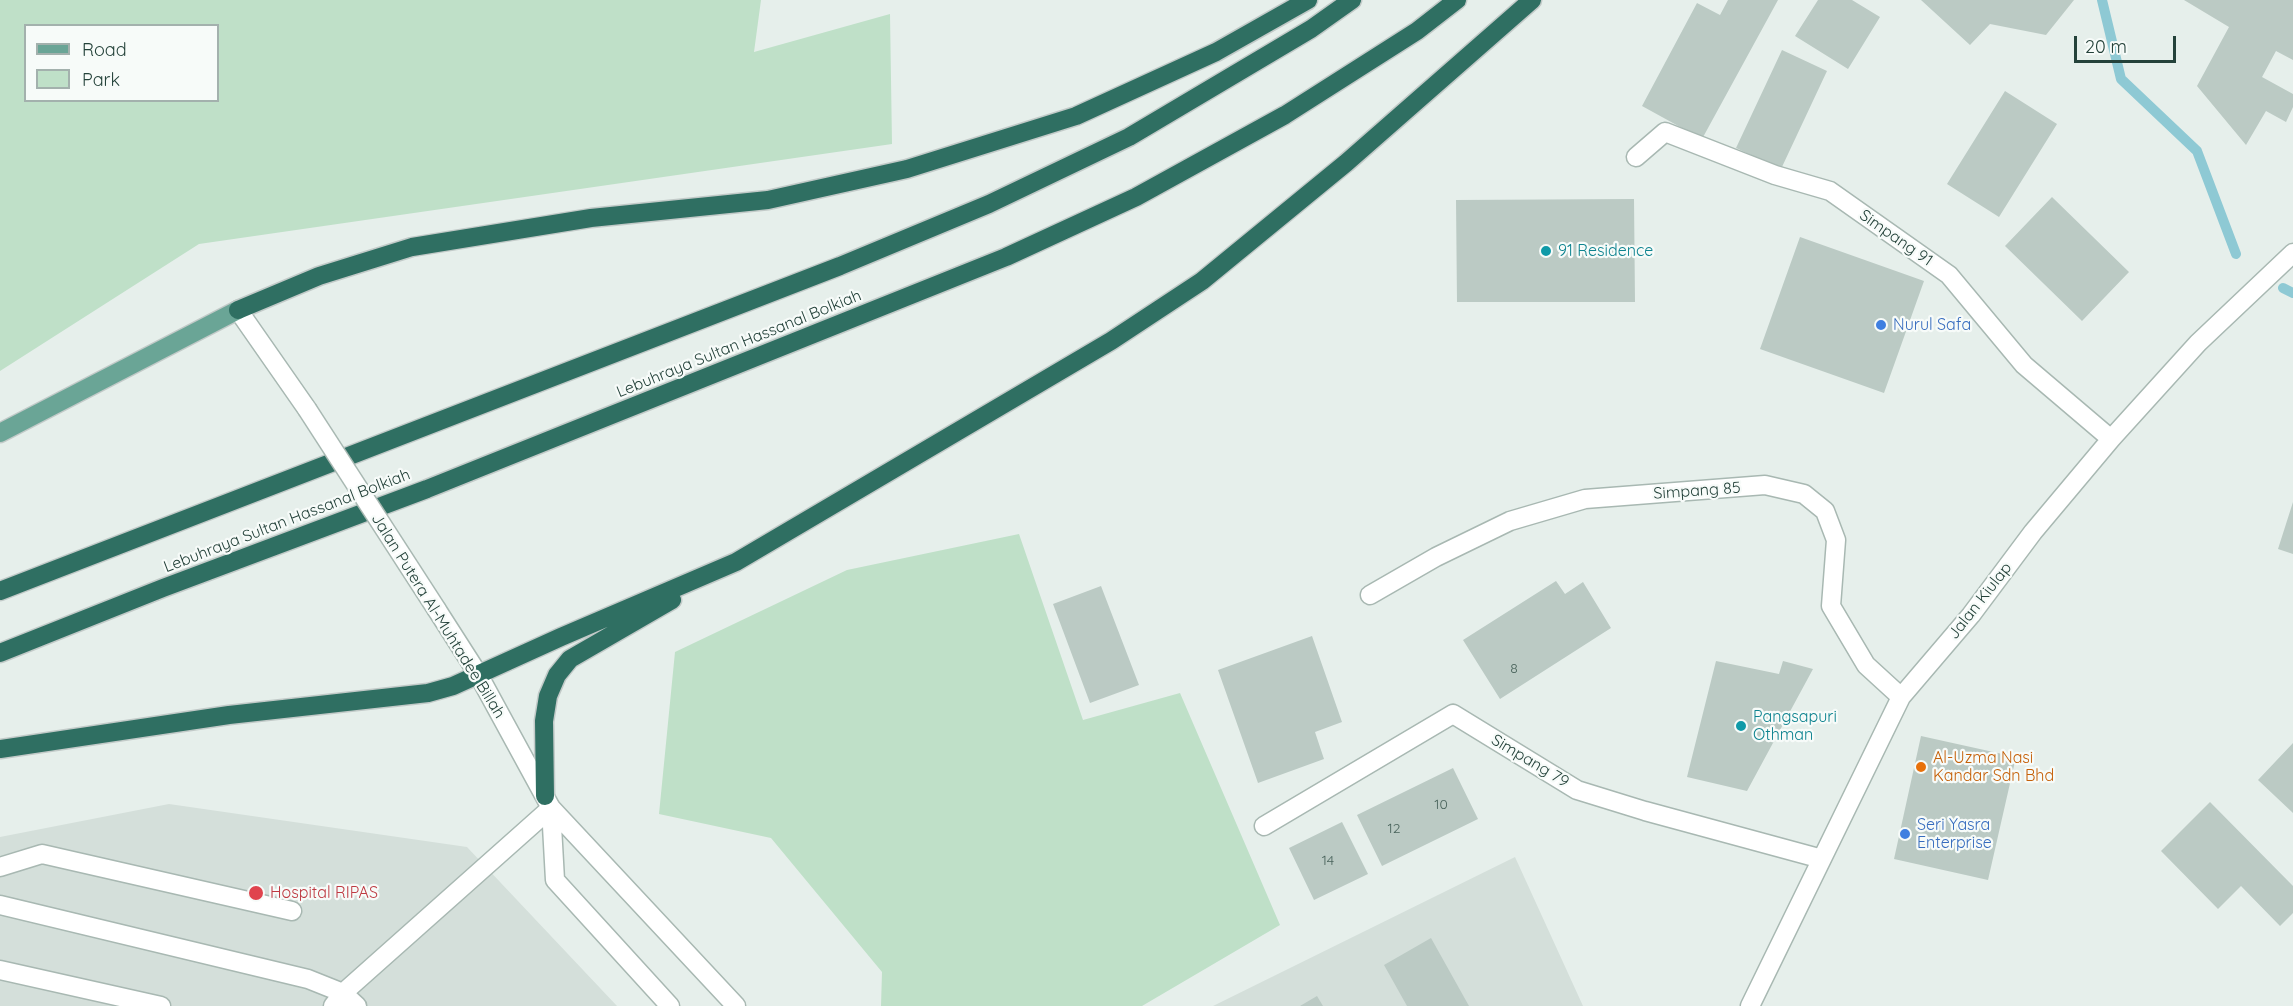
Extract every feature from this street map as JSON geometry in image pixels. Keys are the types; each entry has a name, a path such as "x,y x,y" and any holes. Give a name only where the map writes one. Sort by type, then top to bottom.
{"highway":[{"path":"238,310 319,276 412,247 591,218 768,200 907,169 1076,116 1216,52 1308,0"},
{"name":"Lebuhraya Sultan Hassanal Bolkiah","path":"0,591 840,266 989,204 1129,137 1311,29 1352,0"},
{"name":"Lebuhraya Sultan Hassanal Bolkiah","path":"0,653 163,588 438,485 1006,257 1136,197 1285,115 1417,31 1457,0"},
{"path":"548,802 544,721 548,696 557,675 570,659 1111,341 1202,281 1337,171 1532,0"},
{"path":"0,749 229,715 428,693 453,686 736,562"}],"main road":[{"path":"0,433 238,310"}],"street":[{"name":"Simpang 91","path":"1636,157 1665,132 1775,175 1830,191 1949,275 2024,365 2111,439"},
{"name":"Jalan Kiulap","path":"1750,1006 1902,697 1971,615 2033,532 2111,439 2198,343 2293,254"},
{"name":"Jalan Putera Al-Muhtadee Billah","path":"238,310 307,409 478,674 548,802 736,1006"},
{"name":"Simpang 85","path":"1370,595 1436,557 1510,521 1585,499 1765,485 1804,494 1825,511 1836,540 1831,606 1866,665 1902,697"},
{"name":"Simpang 79","path":"1264,826 1453,714 1577,790 1822,859"},
{"name":"Jalan Putera Al-Muhtadee Billah","path":"548,802 555,880 670,1006"},
{"path":"338,1000 548,802"},
{"path":"0,867 42,854 292,911"},
{"path":"0,905 308,979 338,1000 357,1006"},
{"path":"0,970 161,1006"}],"shaded area":[{"name":"Hospital RIPAS","path":"169,804 467,847 617,1006 0,1006 0,837"},
{"path":"1515,857 1583,1006 1213,1006"}],"green space":[{"path":"0,0 761,0 754,52 890,14 892,144 199,244 0,371"},
{"path":"1019,534 1083,720 1180,693 1280,925 1142,1006 881,1006 882,972 771,838 659,814 675,652 847,570"}],"building":[{"path":"1728,0 1778,0 1702,139 1642,106 1697,3 1720,15"},
{"path":"1818,0 1852,0 1880,17 1848,69 1795,36"},
{"path":"1921,0 2074,0 2046,35 1990,24 1970,45"},
{"path":"2184,0 2293,0 2293,60 2276,51 2262,77 2293,94 2293,107 2286,122 2266,111 2246,145 2197,86 2229,27"},
{"path":"1782,50 1827,71 1781,169 1736,148"},
{"path":"2005,91 2057,124 1999,217 1947,184"},
{"path":"2052,197 2129,272 2082,321 2005,246"},
{"name":"91 Residence","path":"1634,199 1635,302 1457,302 1456,200"},
{"path":"1800,237 1924,281 1884,393 1760,349"},
{"path":"2293,502 2293,554 2278,549"},
{"path":"1556,581 1565,594 1583,582 1611,628 1500,699 1463,640"},
{"path":"1101,586 1139,685 1090,703 1053,604"},
{"path":"1312,636 1342,722 1315,732 1324,759 1258,783 1218,670"},
{"name":"Pangsapuri Othman","path":"1716,661 1779,674 1783,661 1813,669 1747,791 1687,777"},
{"path":"1921,736 2016,757 1988,880 1894,859"},
{"path":"2293,743 2293,813 2258,780"},
{"path":"1453,768 1478,819 1382,866 1357,815"},
{"path":"2210,802 2293,886 2293,913 2280,926 2241,886 2218,909 2161,851"},
{"path":"1342,822 1368,874 1314,900 1289,848"},
{"path":"1431,938 1469,1006 1407,1006 1384,965"},
{"path":"1317,996 1323,1006 1300,1006"}],"waterway":[{"path":"2102,0 2121,79 2197,151 2236,254"},
{"path":"2283,288 2293,293"}],"place":[{"name":"91 Residence","path":"1546,251"},
{"name":"Nurul Safa","path":"1881,325"},
{"name":"Pangsapuri Othman","path":"1741,726"},
{"name":"Al-Uzma Nasi Kandar Sdn Bhd","path":"1921,767"},
{"name":"Seri Yasra Enterprise","path":"1905,834"},
{"name":"Hospital RIPAS","path":"256,893"}]}
